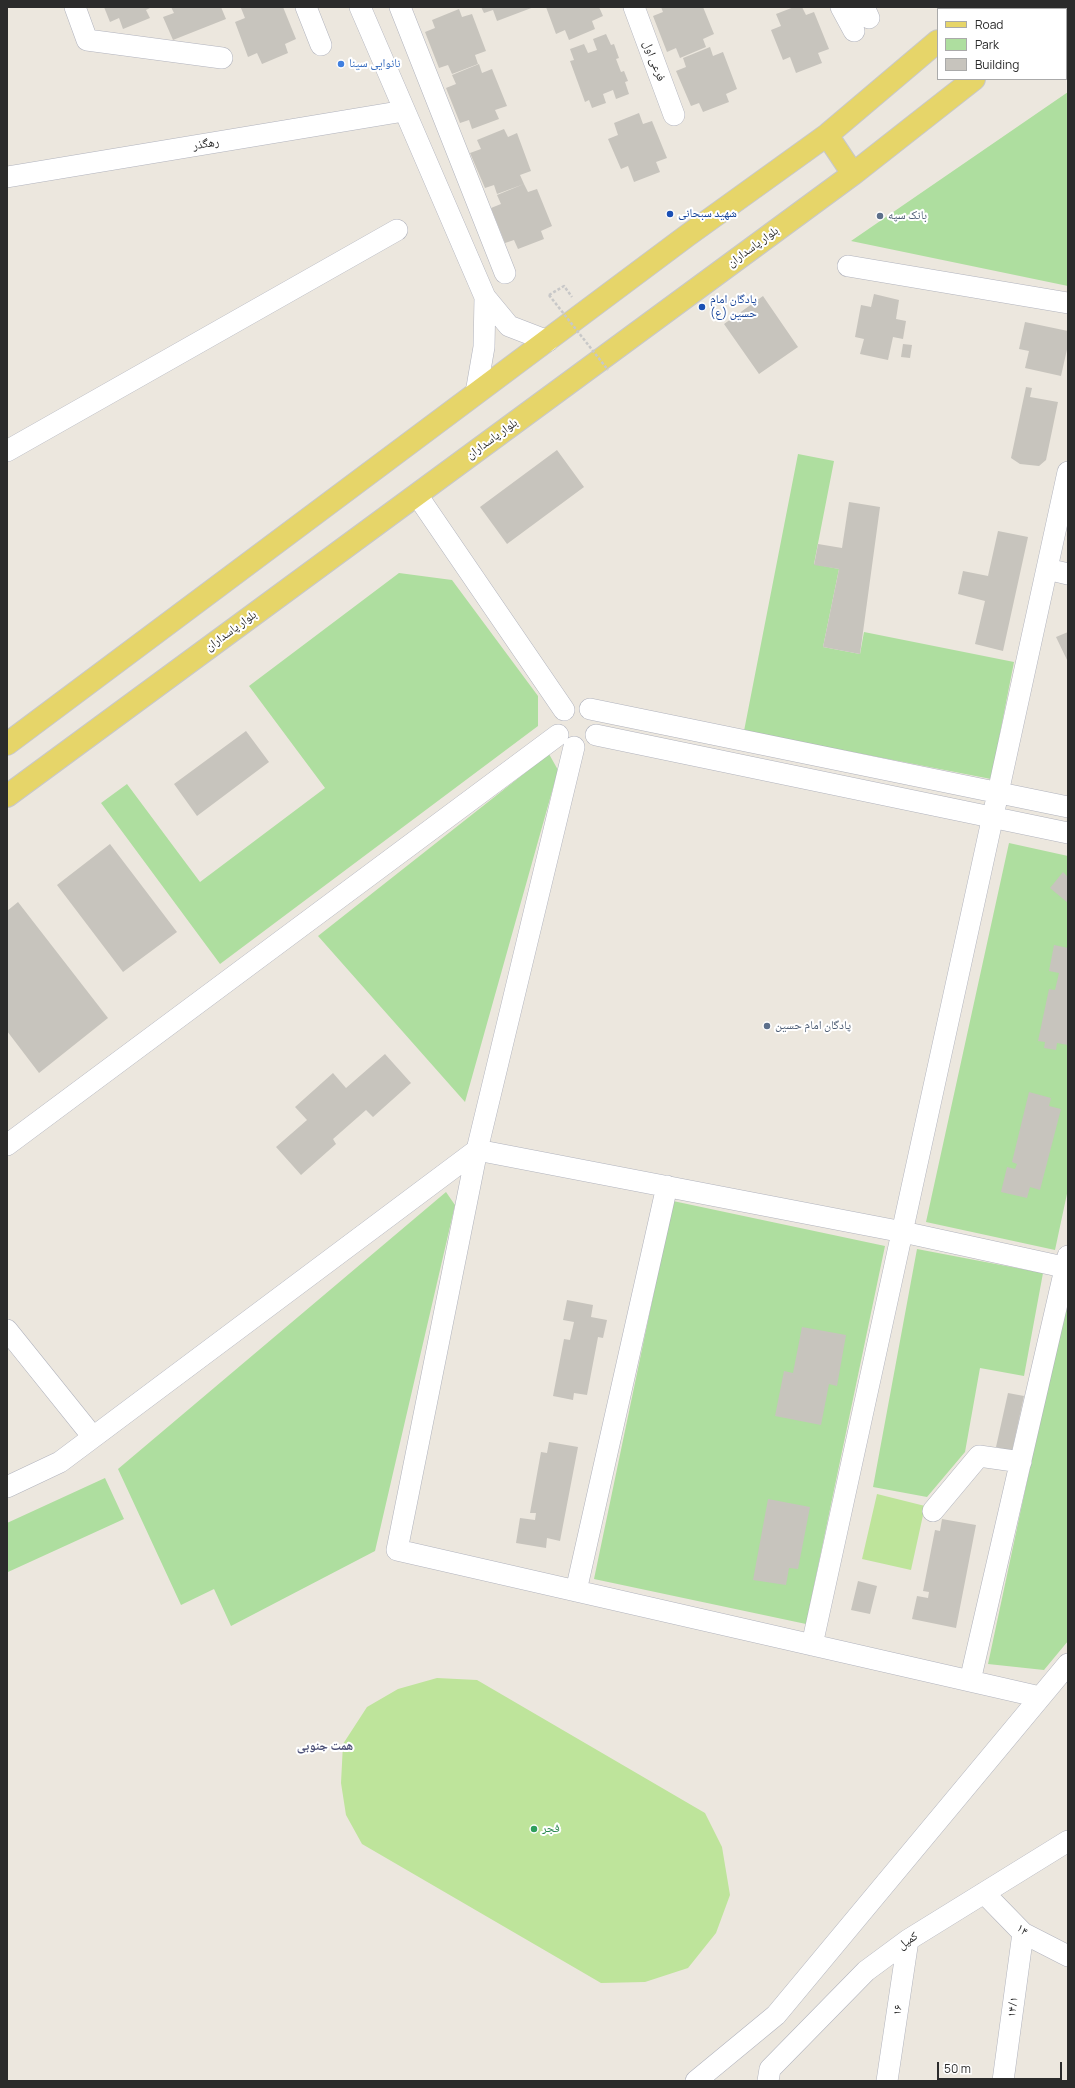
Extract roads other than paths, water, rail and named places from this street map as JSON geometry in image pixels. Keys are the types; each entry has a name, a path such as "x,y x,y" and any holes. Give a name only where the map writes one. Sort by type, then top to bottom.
{"main road":[{"path":"7,744 688,235 827,135 937,42"},
{"name":"بلوار پاسداران","path":"7,796 853,174 973,80"},
{"path":"827,135 853,174"}],"street":[{"path":"75,7 87,40 222,58"},
{"path":"306,7 321,45"},
{"path":"360,7 485,297 509,326 548,341"},
{"path":"400,7 505,273"},
{"name":"فرعی اول","path":"634,7 674,115"},
{"path":"841,7 862,18"},
{"name":"رهگذر","path":"7,177 404,111"},
{"path":"7,451 397,230"},
{"path":"848,266 1068,303"},
{"path":"476,393 484,347 485,297"},
{"path":"812,1645 1068,472"},
{"path":"417,495 564,710"},
{"path":"1047,570 1068,574"},
{"path":"1040,1697 397,1550 476,1150 566,741 557,721 564,710 577,705 590,709 1068,807"},
{"path":"7,1145 566,741 588,745 596,735 598,721 590,709"},
{"path":"596,735 1068,833"},
{"path":"7,1487 60,1462 476,1150 1067,1264 970,1681"},
{"path":"576,1591 667,1186"},
{"path":"7,1330 93,1437"},
{"path":"933,1511 979,1456 1021,1462"},
{"path":"696,2081 776,2015 1068,1664"},
{"name":"کمیل","path":"769,2075 866,1971 908,1940 1068,1841"},
{"name":"۱۴","path":"984,1893 1022,1933 1068,1956"},
{"name":"۱۴/۱","path":"1002,2081 1022,1933"},
{"name":"۱۶","path":"888,2081 908,1940"}],"place":[{"name":"نانوایی سینا","path":"341,64"},
{"name":"شهید سبحانی","path":"670,214"},
{"name":"بانک سپه","path":"880,216"},
{"name":"پادگان امام حسین (ع)","path":"702,307"},
{"name":"پادگان امام حسین","path":"767,1026"},
{"name":"فجر","path":"534,1829"}],"district":[{"name":"همت جنوبی","path":"325,1746"}]}
